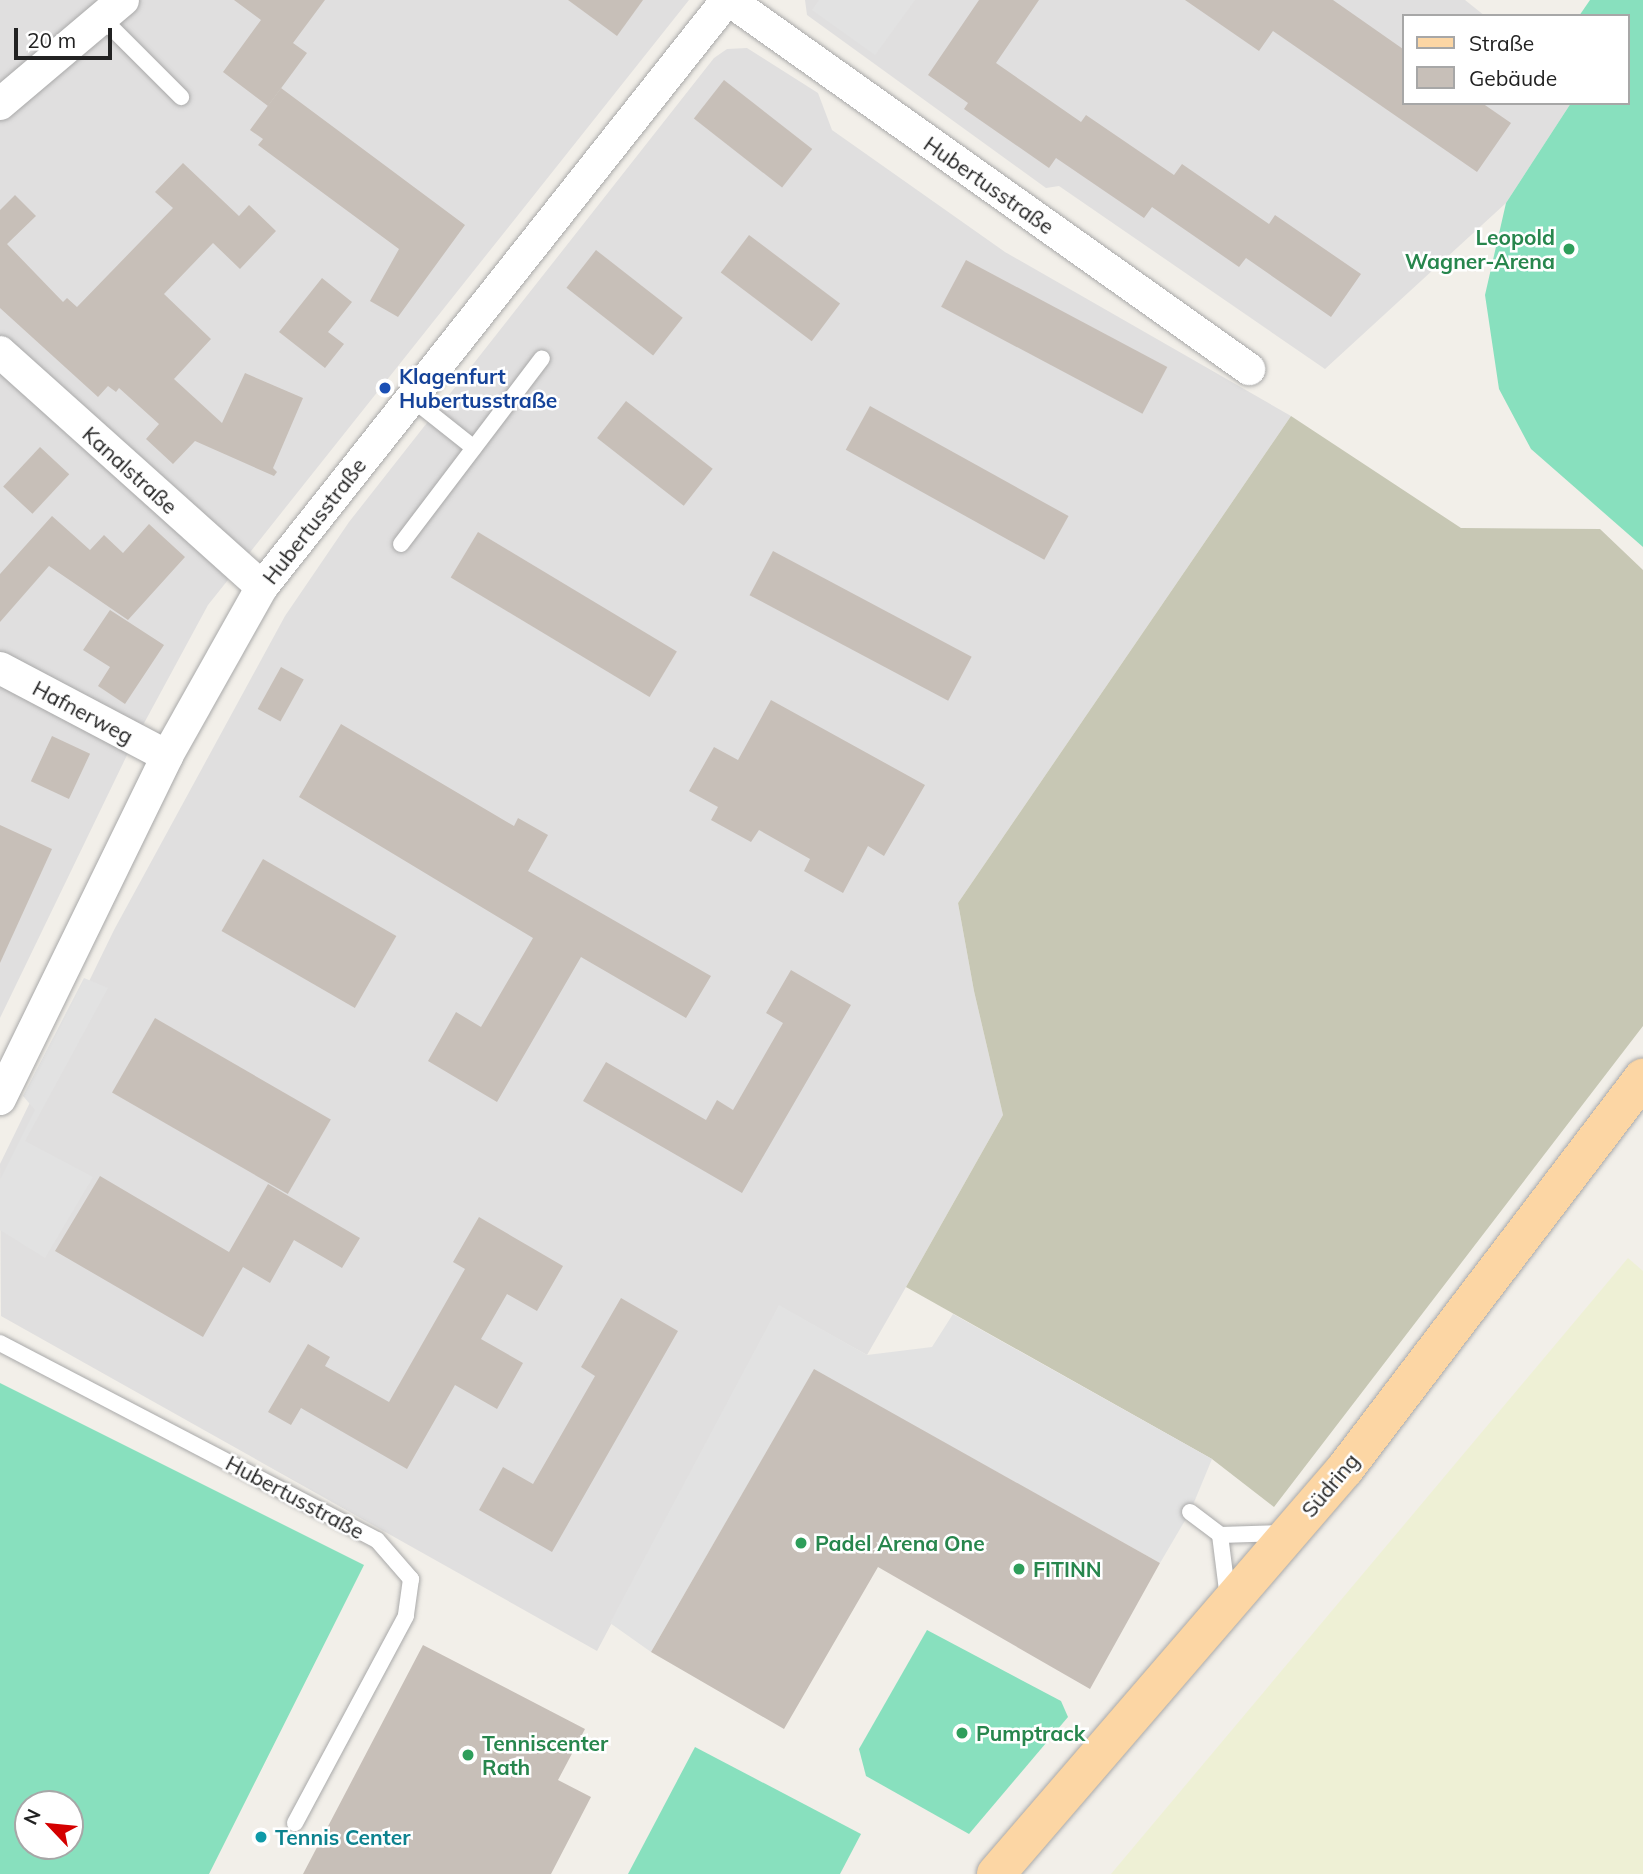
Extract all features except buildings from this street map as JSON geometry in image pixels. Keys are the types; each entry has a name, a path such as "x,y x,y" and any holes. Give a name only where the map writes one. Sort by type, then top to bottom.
{"main road":[{"name":"Südring","path":"996,1874 1345,1469 1643,1078"}],"street":[{"name":"Hubertusstraße","path":"0,1099 167,756 262,587 725,1 1249,369"},
{"path":"0,104 112,9"},
{"name":"Kanalstraße","path":"0,352 262,587"},
{"name":"Hafnerweg","path":"0,668 167,756"}],"lane":[{"path":"112,9 181,97"},
{"path":"401,544 541,358"},
{"path":"411,398 474,448"},
{"name":"Hubertusstraße","path":"0,1343 377,1540 411,1579 406,1616 295,1823"},
{"path":"1190,1512 1220,1535 1289,1533"},
{"path":"1220,1535 1229,1603"}],"shaded area":[{"path":"0,0 689,0 208,605 129,751 0,1018"},
{"path":"805,0 1465,0 1482,14 1402,14 1402,105 1570,105 1506,203 1325,369 1059,186 1046,188 807,15"},
{"path":"819,0 915,0 875,55 812,10"},
{"path":"747,48 818,93 832,130 1005,252 1291,416 958,903 974,991 1003,1115 867,1355 779,1306 597,1651 1,1316 0,1164 114,930 285,616 349,522 714,58 727,49"},
{"path":"1291,416 1461,528 1600,529 1643,570 1643,1026 1274,1507 1212,1459 906,1287 1003,1115 974,991 958,903"},
{"path":"84,978 108,988 25,1141 93,1177 45,1258 0,1230 0,1180 35,1110 23,1096"},
{"path":"1628,1258 1643,1271 1643,1874 1111,1874"},
{"path":"779,1305 867,1355 932,1347 953,1314 1212,1459 1190,1512 1160,1563 814,1370 651,1652 610,1623"}],"green space":[{"name":"Leopold Wagner-Arena","path":"1590,0 1643,0 1643,547 1531,449 1499,389 1485,295 1506,203 1570,105 1629,105 1629,14 1580,14"},
{"path":"0,1383 364,1565 209,1874 0,1874"},
{"name":"Pumptrack","path":"927,1630 1061,1701 1068,1717 969,1834 866,1776 859,1749"},
{"path":"695,1747 861,1834 840,1874 628,1874"}],"place":[{"name":"Leopold Wagner-Arena","path":"1569,249"},
{"name":"Klagenfurt Hubertusstraße","path":"385,388"},
{"name":"Padel Arena One","path":"801,1543"},
{"name":"FITINN","path":"1019,1569"},
{"name":"Pumptrack","path":"962,1733"},
{"name":"Tenniscenter Rath","path":"468,1755"},
{"name":"Tennis Center","path":"261,1837"}]}
